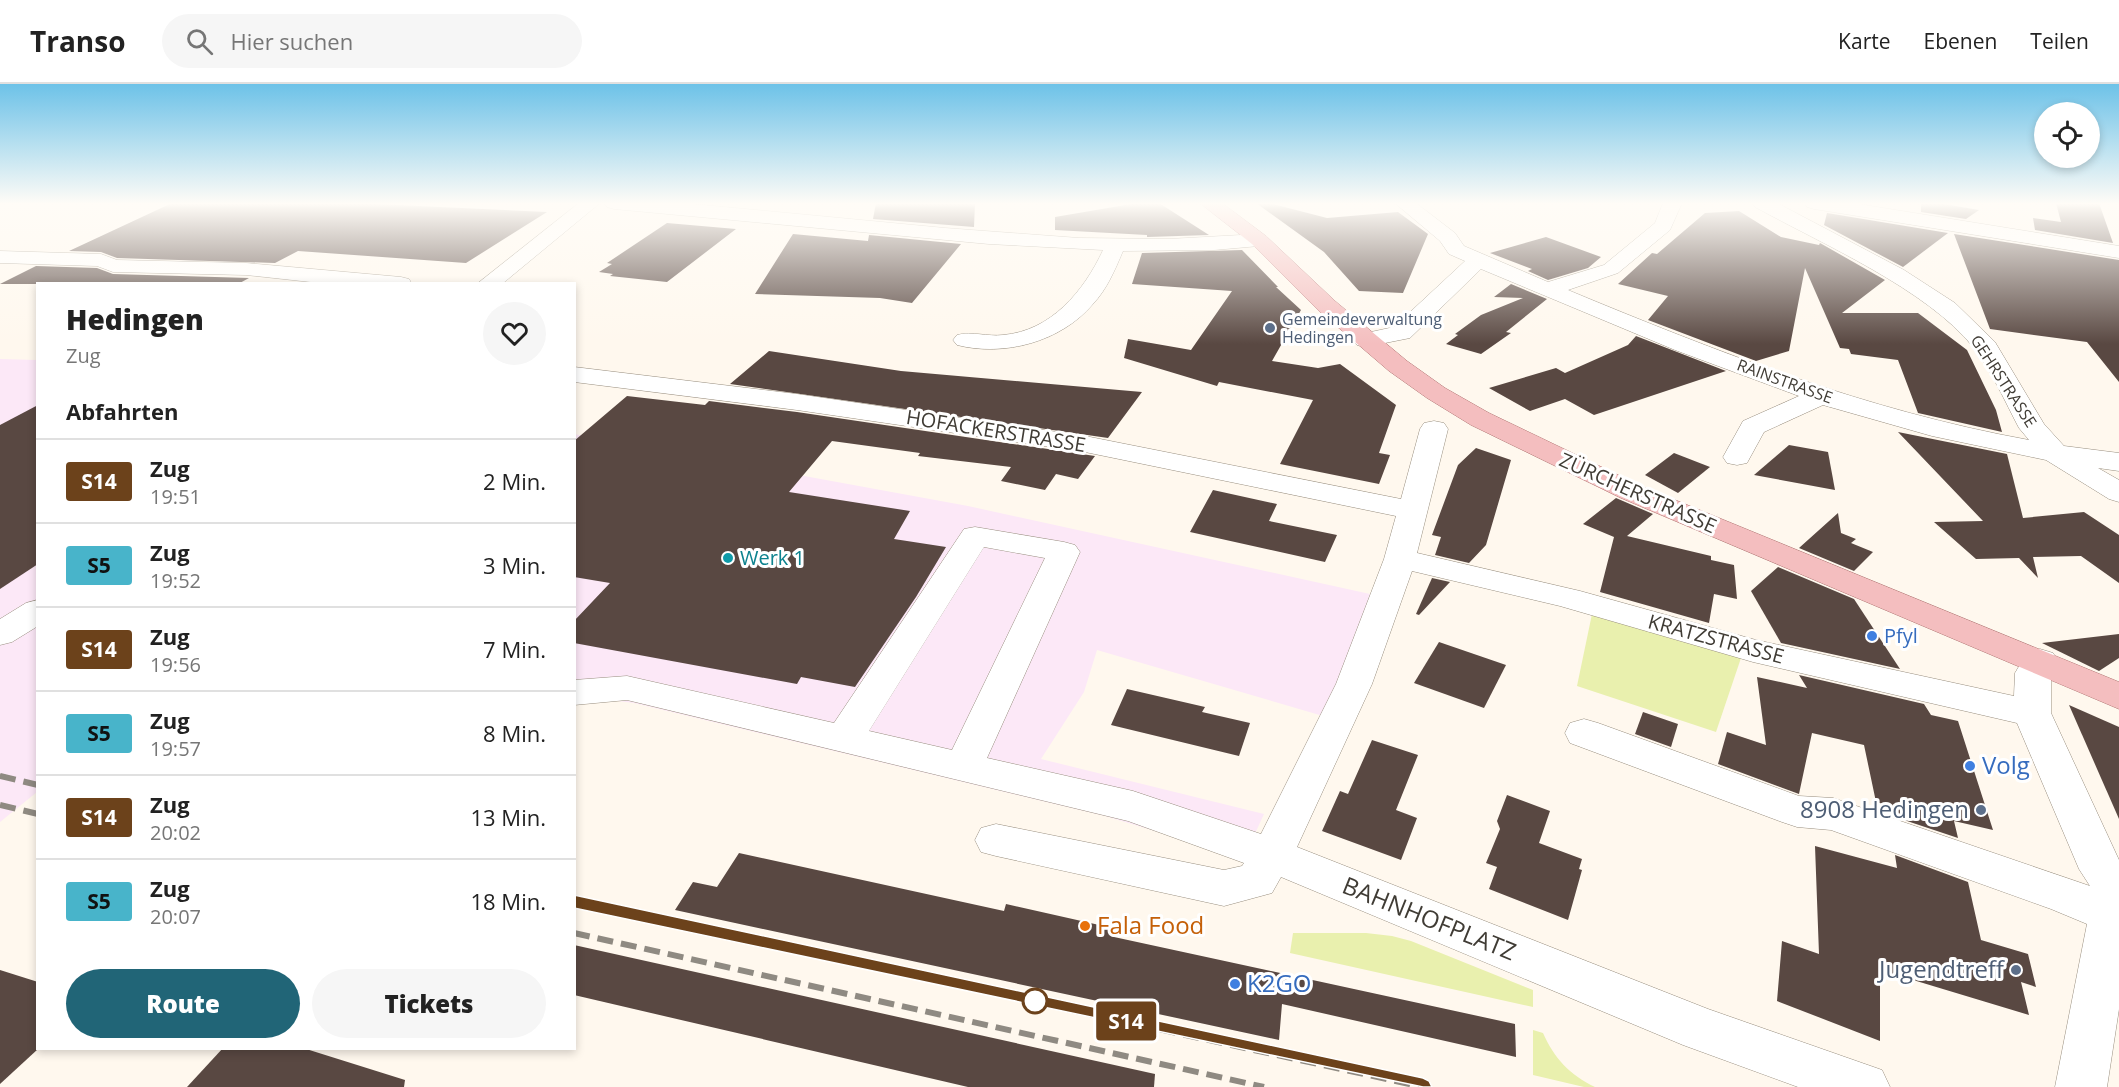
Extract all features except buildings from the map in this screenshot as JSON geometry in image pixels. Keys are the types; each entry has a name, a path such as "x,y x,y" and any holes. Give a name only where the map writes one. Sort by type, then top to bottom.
{"main road":[{"name":"ZÜRCHERSTRASSE","path":"1269,250 1365,340 1436,393 1540,450 1631,492 2040,661 2119,696"}],"street":[{"path":"491,282 531,250"},
{"path":"965,340 992,343 986,350 989,357 1001,361 1028,358 1036,351 1033,344 1021,340 1038,333 1082,303 1113,250"},
{"path":"1365,340 1402,333 1471,267 1458,250"},
{"path":"1548,289 1611,269 1634,250"},
{"name":"GEHRSTRASSE","path":"1849,250 1905,280 1947,308 1969,328 1986,347 2033,428 2056,454"},
{"name":"RAINSTRASSE","path":"1462,255 1821,396 1936,428 2056,454 2075,468 2119,493"},
{"path":"0,257 100,260 113,266 246,269 380,282"},
{"name":"HOFACKERSTRASSE","path":"576,374 797,402 1084,444 1414,511"},
{"path":"1737,458 1753,428 1821,396"},
{"path":"996,840 1224,888 1256,881 1272,855 1354,684 1400,559 1434,429"},
{"path":"2056,454 2119,462"},
{"path":"845,737 975,536 1064,552 964,765"},
{"name":"KRATZSTRASSE","path":"1400,559 1568,598 1753,651 2032,713"},
{"path":"12,632 36,612"},
{"path":"2040,661 2032,673 2032,713 2116,905 2081,1087"},
{"name":"BAHNHOFPLATZ","path":"576,693 627,688 845,737 1133,807 1272,855 1701,1029 1864,1087"},
{"path":"1584,733 1797,810 1833,814 2067,896 2116,905"}],"shaded area":[{"path":"0,359 36,360 36,793 0,822"},
{"path":"576,434 968,506 1370,594 1350,658 1323,716 1097,650 1084,692 1041,759 1264,814 1242,862 1165,834 1105,816 634,703 602,699 576,702"}],"green space":[{"path":"1592,614 1742,655 1716,732 1577,686"},
{"path":"1293,933 1366,933 1411,941 1533,990 1533,1007 1290,953"},
{"path":"1533,1030 1543,1033 1552,1050 1570,1071 1595,1087 1584,1087 1533,1075"}],"railway":[{"path":"5,777 0,776 36,785"},
{"path":"0,805 36,814"},
{"path":"576,901 1423,1087"},
{"path":"576,933 1264,1087"}],"train":[{"name":"S14","path":"576,901 1423,1087"}],"place":[{"name":"Gemeindeverwaltung Hedingen","path":"1270,328"},
{"name":"Werk 1","path":"728,558"},
{"name":"Pfyl","path":"1872,636"},
{"name":"Volg","path":"1970,766"},
{"name":"8908 Hedingen","path":"1981,810"},
{"name":"Fala Food","path":"1085,926"},
{"name":"Jugendtreff","path":"2016,970"},
{"name":"K2GO","path":"1235,984"}]}
